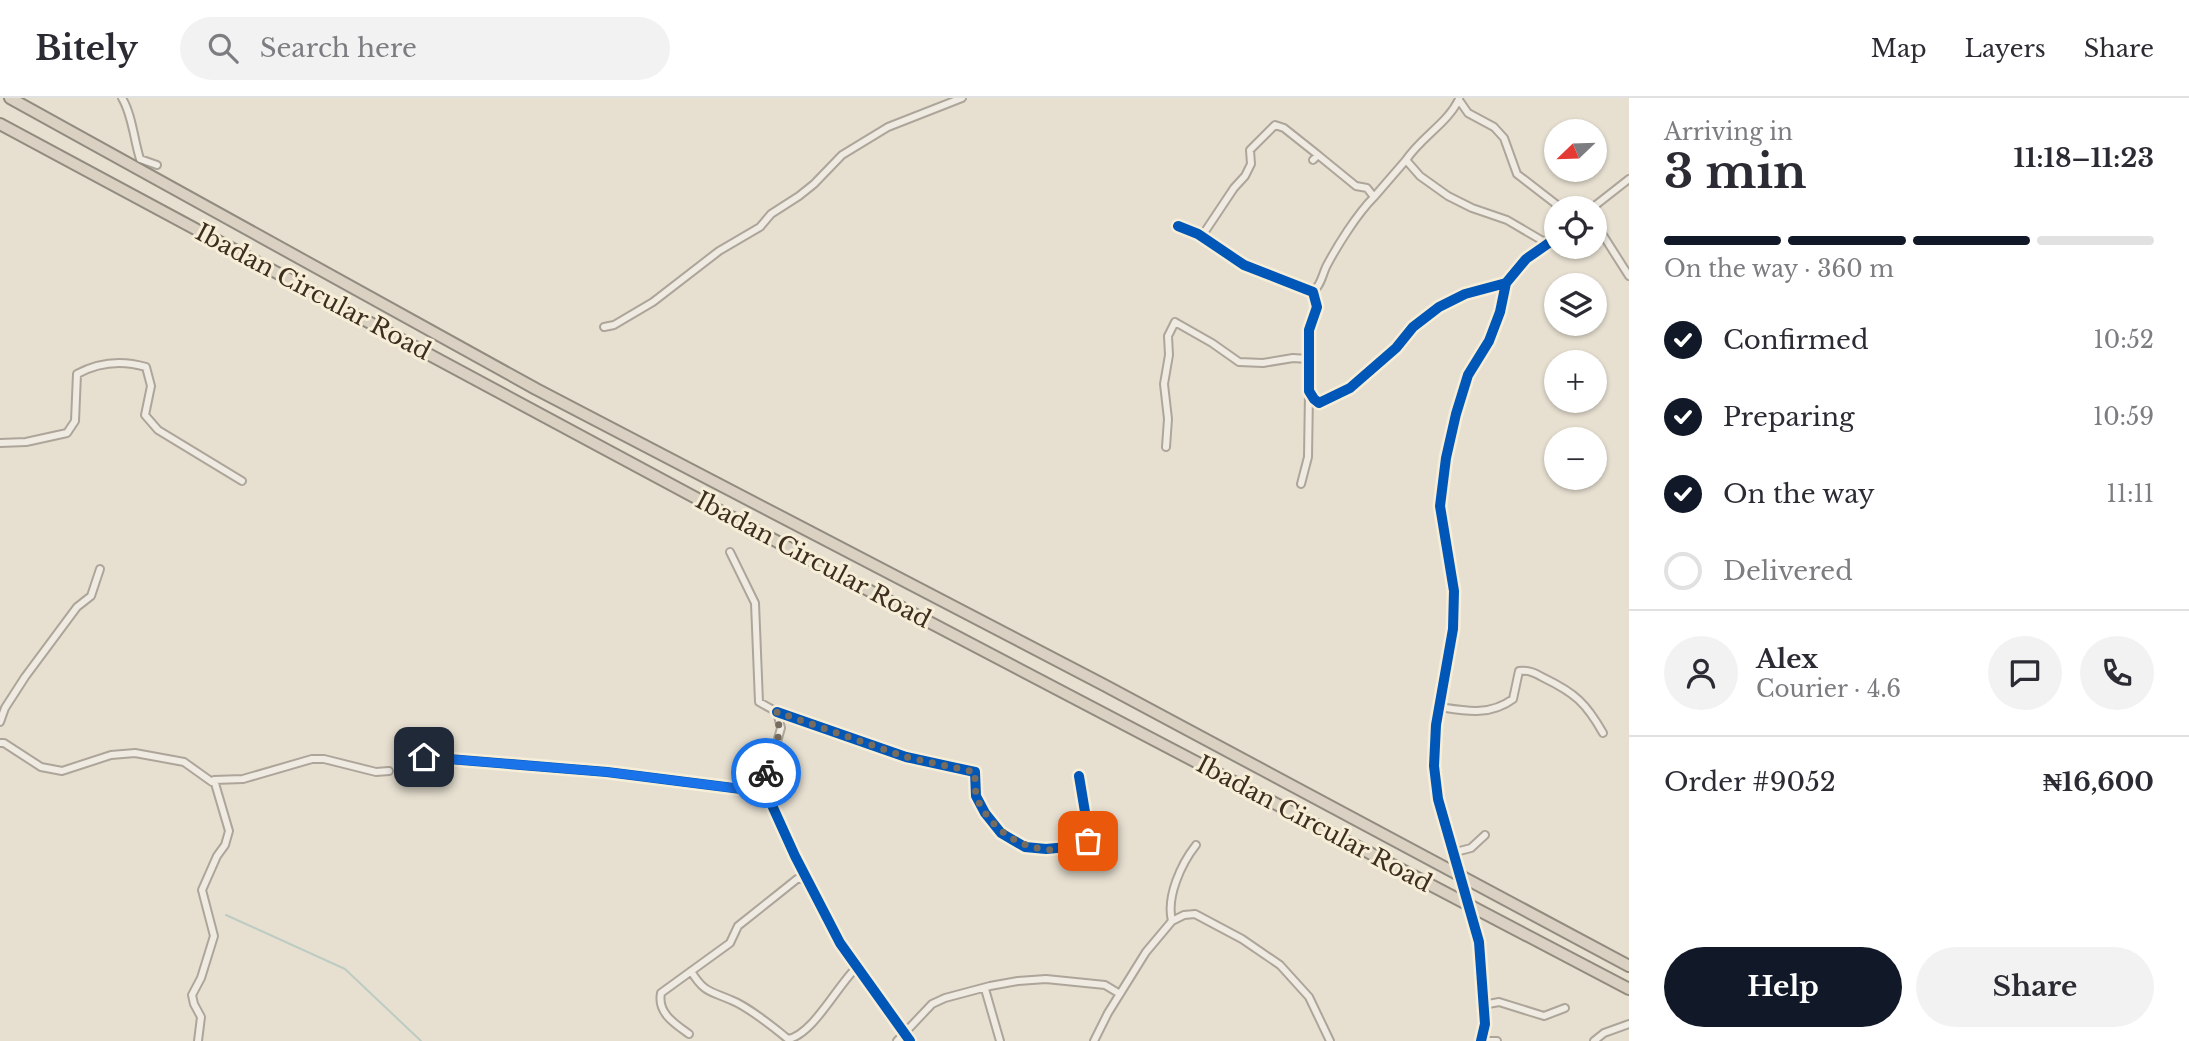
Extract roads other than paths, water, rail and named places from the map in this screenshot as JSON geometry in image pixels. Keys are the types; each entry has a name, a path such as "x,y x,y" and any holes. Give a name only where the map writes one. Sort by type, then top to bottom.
{"highway":[{"name":"Ibadan Circular Road","path":"10,98 536,389 1104,685 1629,966"},
{"name":"Ibadan Circular Road","path":"0,124 830,570 1629,989"}],"street":[{"path":"122,98 128,108 140,159 158,165"},
{"path":"604,327 614,325 653,302 719,251 760,227 771,214 814,184 842,155 888,127 961,98"},
{"path":"1313,292 1361,210 1423,138 1453,111 1459,99"},
{"path":"1459,99 1468,113 1494,127 1504,138 1517,174 1545,196"},
{"path":"1198,234 1204,233 1245,176 1251,164 1251,150 1275,125 1284,128 1316,158 1356,186 1367,188 1374,197"},
{"path":"1406,160 1420,176 1448,196 1507,220 1544,242"},
{"path":"1607,196 1629,178"},
{"path":"1178,226 1198,234 1244,265 1313,292"},
{"path":"1607,241 1629,276"},
{"path":"1481,1041 1485,1024 1479,942 1438,799 1434,766 1453,629 1454,591 1440,506 1446,458 1468,375 1489,341 1500,312 1506,283 1527,259 1544,247"},
{"path":"1309,391 1319,403 1350,388 1395,348 1413,327 1439,307 1465,294 1506,283"},
{"path":"1301,484 1308,457 1309,330 1317,307 1313,292"},
{"path":"1166,447 1168,419 1164,384 1169,355 1168,336 1174,322 1239,362 1308,359"},
{"path":"0,443 26,442 67,433 75,421 77,374 92,366 127,362 146,367 151,386 145,415 158,430 243,481"},
{"path":"730,552 755,603 759,702 777,712 906,757 975,772 976,796 985,813 1001,833 1025,847 1046,849 1078,846 1088,841 1079,776"},
{"path":"0,722 18,687 77,607 91,596 100,569"},
{"path":"1440,708 1469,712 1503,706 1513,699 1519,671 1530,670 1576,696 1603,733"},
{"path":"757,791 771,763 781,728 777,712"},
{"path":"0,743 41,767 62,771 111,755 135,753 184,762 204,779 212,782 243,779 312,759 324,759 376,772 389,771"},
{"path":"424,757 607,772 757,791 771,803 839,943 910,1041"},
{"path":"198,1041 201,1017 192,995 201,978 214,936 202,890 225,845 229,831 214,780"},
{"path":"1452,853 1471,848 1485,835"},
{"path":"1172,921 1172,895 1185,858 1196,845"},
{"path":"689,1034 665,1014 660,999 661,993 730,943 738,926 752,914 797,879 806,879"},
{"path":"1094,1041 1146,953 1172,921 1184,915 1195,914 1242,939 1280,965 1310,997 1330,1041"},
{"path":"691,971 699,984 716,996 731,1000 788,1039 795,1038 806,1029 848,975 858,967"},
{"path":"897,1041 932,1003 1018,981 1046,979 1105,985 1120,994"},
{"path":"985,989 1000,1041"},
{"path":"1483,1005 1499,1002 1544,1016 1565,1008"},
{"path":"1594,1041 1604,1033 1629,1024"},
{"path":"1487,1041 1497,1041"}],"waterway":[{"path":"226,915 345,969 421,1041"}]}
